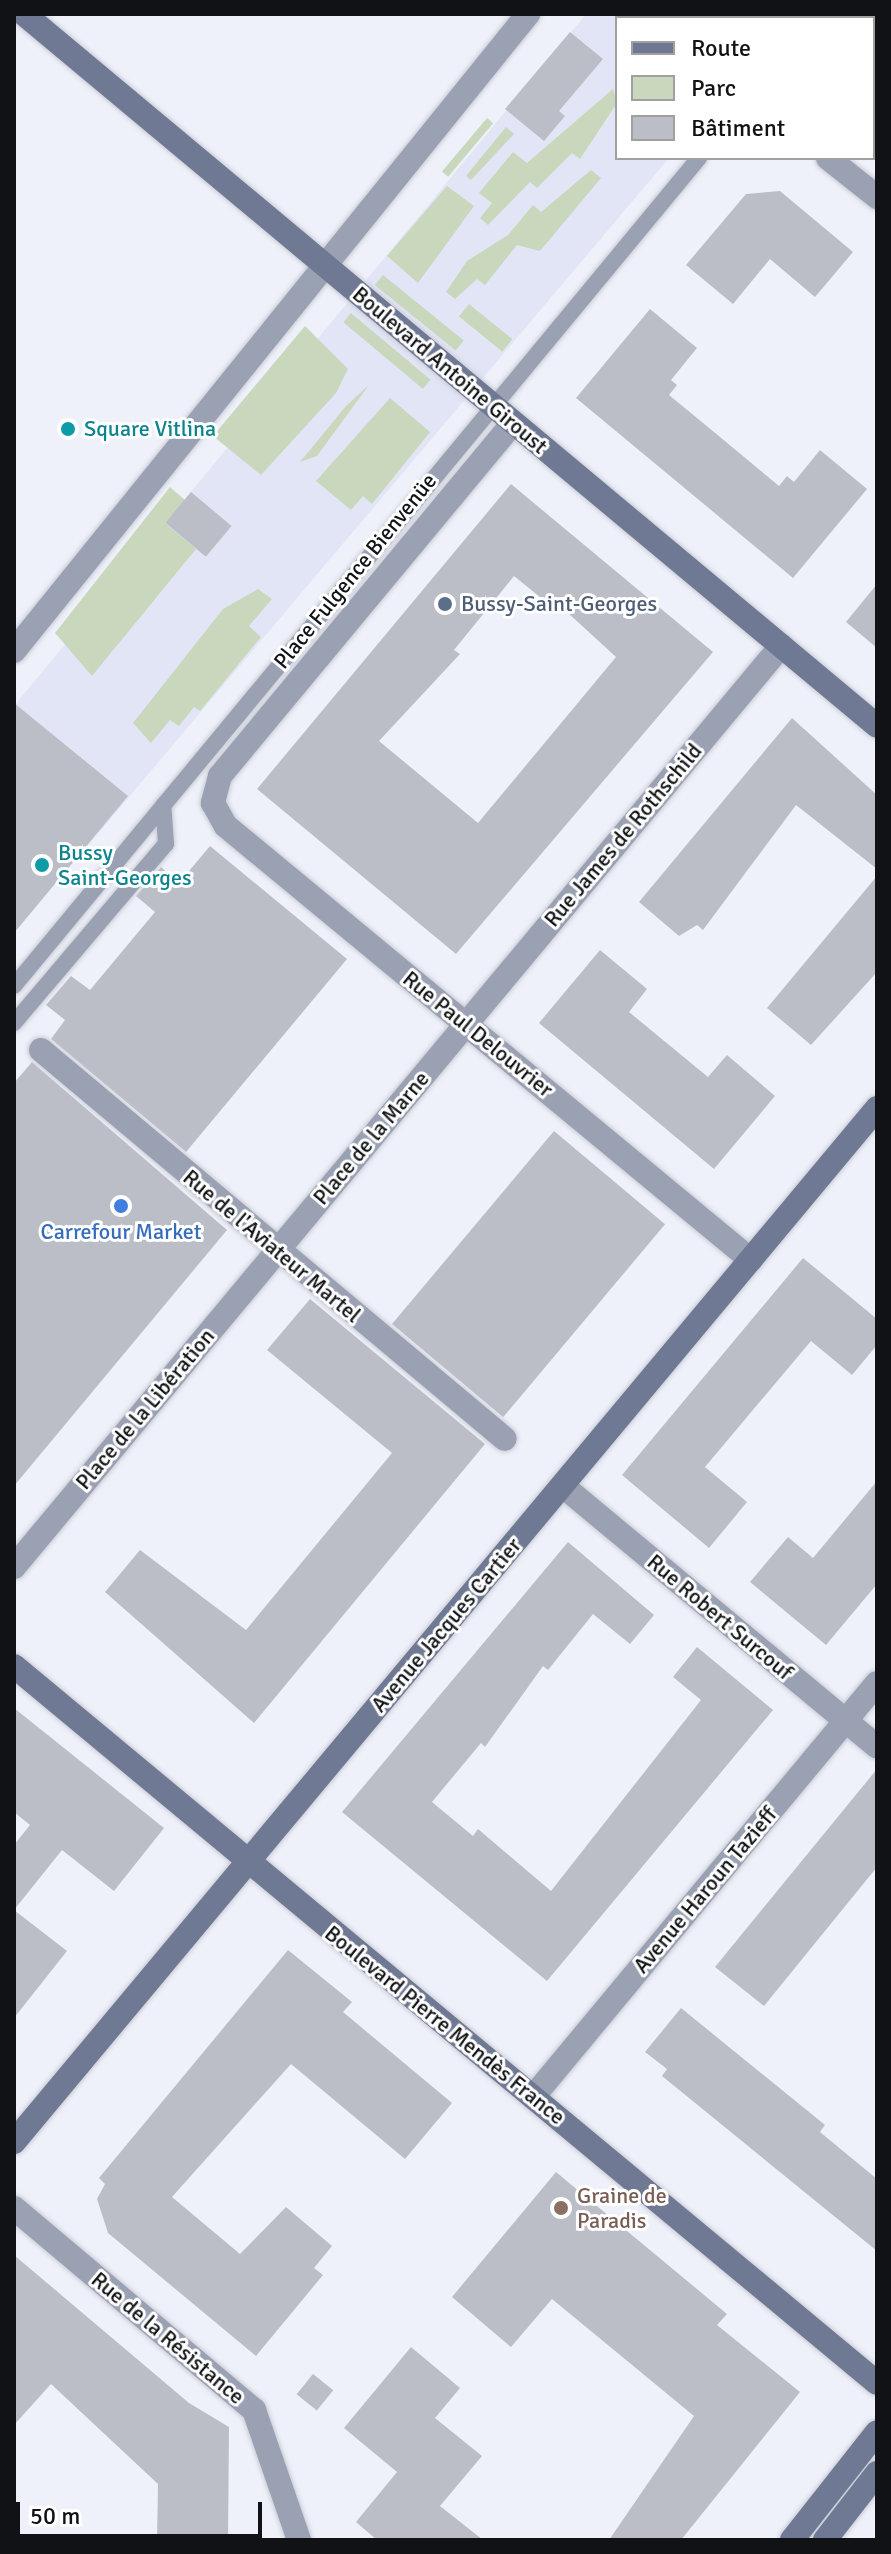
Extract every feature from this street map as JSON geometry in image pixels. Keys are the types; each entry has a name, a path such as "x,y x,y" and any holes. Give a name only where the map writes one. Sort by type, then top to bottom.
{"street":[{"name":"Boulevard Antoine Giroust","path":"24,14 877,726"},
{"path":"14,651 327,267 528,14"},
{"path":"831,160 877,197"},
{"name":"Place Fulgence Bienvenüe","path":"213,803 220,776 513,423"},
{"name":"Rue James de Rothschild","path":"466,1025 781,646"},
{"name":"Rue Paul Delouvrier","path":"213,803 226,826 751,1260"},
{"name":"Place de la Marne","path":"277,1252 466,1025"},
{"name":"Rue de l'Aviateur Martel","path":"41,1050 277,1252 505,1439"},
{"name":"Avenue Jacques Cartier","path":"14,2142 877,1108"},
{"name":"Place de la Libération","path":"14,1567 277,1252"},
{"name":"Rue Robert Surcouf","path":"563,1486 877,1747"},
{"name":"Boulevard Pierre Mendès France","path":"14,1666 877,2383"},
{"name":"Avenue Haroun Tazieff","path":"533,2097 877,1683"},
{"name":"Rue de la Résistance","path":"14,2208 254,2410 299,2540"},
{"path":"792,2540 877,2432"},
{"path":"825,2540 877,2473"}],"lane":[{"name":"Place Fulgence Bienvenüe","path":"14,986 491,405 697,160"},
{"path":"14,1023 166,844 163,805"}],"shaded area":[{"path":"586,14 790,14 615,16 615,160 667,160 14,933 14,706"}],"green space":[{"path":"790,14 877,14 877,160 875,16"},
{"path":"613,89 615,106 580,159 572,153 537,188 530,182 488,225 480,218 492,203 479,193 513,152 527,163"},
{"path":"487,118 493,123 448,177 442,172"},
{"path":"506,127 514,134 471,180 466,176"},
{"path":"591,170 601,178 540,251 517,245 485,285 477,279 455,299 446,292 467,261 508,235 533,205 541,212"},
{"path":"447,186 474,206 418,283 387,256"},
{"path":"383,275 464,340 456,351 375,285"},
{"path":"469,304 513,339 502,352 459,316"},
{"path":"351,313 431,380 423,389 343,322"},
{"path":"305,326 348,369 336,393 261,475 213,436"},
{"path":"369,385 317,456 300,462 346,406"},
{"path":"390,398 430,432 372,504 363,496 351,510 316,481"},
{"path":"170,487 185,500 165,523 196,549 92,676 55,633"},
{"path":"258,589 272,599 249,626 261,637 200,711 194,707 179,726 170,720 151,743 133,723 223,609"}],"building":[{"path":"570,32 603,59 559,111 565,116 544,141 505,109"},
{"path":"780,191 853,252 815,297 770,259 733,304 686,265 746,194"},
{"path":"650,309 697,348 671,380 677,385 669,395 779,486 787,476 794,482 820,450 867,489 793,578 576,398"},
{"path":"511,484 713,652 456,954 257,789","holes":["514,576 551,606 555,601 616,657 478,823 379,741 460,654 454,650"]},
{"path":"191,492 232,526 206,557 165,523"},
{"path":"877,584 877,648 846,622"},
{"name":"Bussy Saint-Georges","path":"14,703 128,796 14,933"},
{"path":"792,718 877,795 877,869 796,805 703,930 697,925 679,936 639,902"},
{"path":"210,846 347,959 186,1152 51,1039 65,1020 46,1005 71,976 90,990 155,912 136,896 161,867 179,883"},
{"path":"877,876 877,972 811,1045 767,1008"},
{"path":"600,950 647,989 629,1012 708,1077 727,1055 775,1096 714,1169 539,1023"},
{"path":"32,1062 227,1230 14,1486 14,1083"},
{"path":"554,1131 665,1224 503,1417 392,1324"},
{"path":"803,1258 877,1319 877,1345 852,1375 811,1341 705,1467 747,1502 709,1548 622,1475"},
{"path":"310,1299 485,1444 254,1723 105,1592 140,1550 246,1630 392,1453 267,1350"},
{"path":"877,1481 877,1584 826,1645 750,1582 788,1537 813,1558"},
{"path":"568,1542 654,1615 630,1644 593,1614 548,1670 543,1666 485,1747 481,1743 432,1802 473,1836 478,1829 551,1891 701,1700 673,1677 697,1647 773,1710 547,1981 342,1812"},
{"path":"14,1708 164,1828 114,1891 62,1850 14,1910 14,1845 30,1825 14,1812"},
{"path":"877,1769 877,1867 764,2006 715,1967"},
{"path":"14,1910 67,1951 14,2018"},
{"path":"288,1950 352,2002 343,2012 452,2103 405,2159 291,2064 172,2197 240,2254 286,2207 332,2246 314,2268 323,2275 256,2356 108,2233 97,2199 105,2184 99,2178"},
{"path":"681,2008 825,2125 820,2132 877,2179 877,2251 662,2076 667,2069 645,2052"},
{"path":"556,2172 727,2314 717,2325 800,2392 681,2540 609,2540 694,2416 552,2299 511,2347 452,2297"},
{"path":"14,2255 189,2403 229,2427 228,2540 157,2540 158,2484 51,2384 14,2425"},
{"path":"411,2347 460,2388 435,2418 482,2456 440,2506 483,2540 377,2540 356,2522 397,2472 344,2428"},
{"path":"313,2374 333,2390 317,2411 297,2394"}],"place":[{"name":"Square Vitlina","path":"68,429"},
{"name":"Bussy-Saint-Georges","path":"445,604"},
{"name":"Bussy Saint-Georges","path":"42,865"},
{"name":"Carrefour Market","path":"121,1206"},
{"name":"Graine de Paradis","path":"561,2208"}]}
